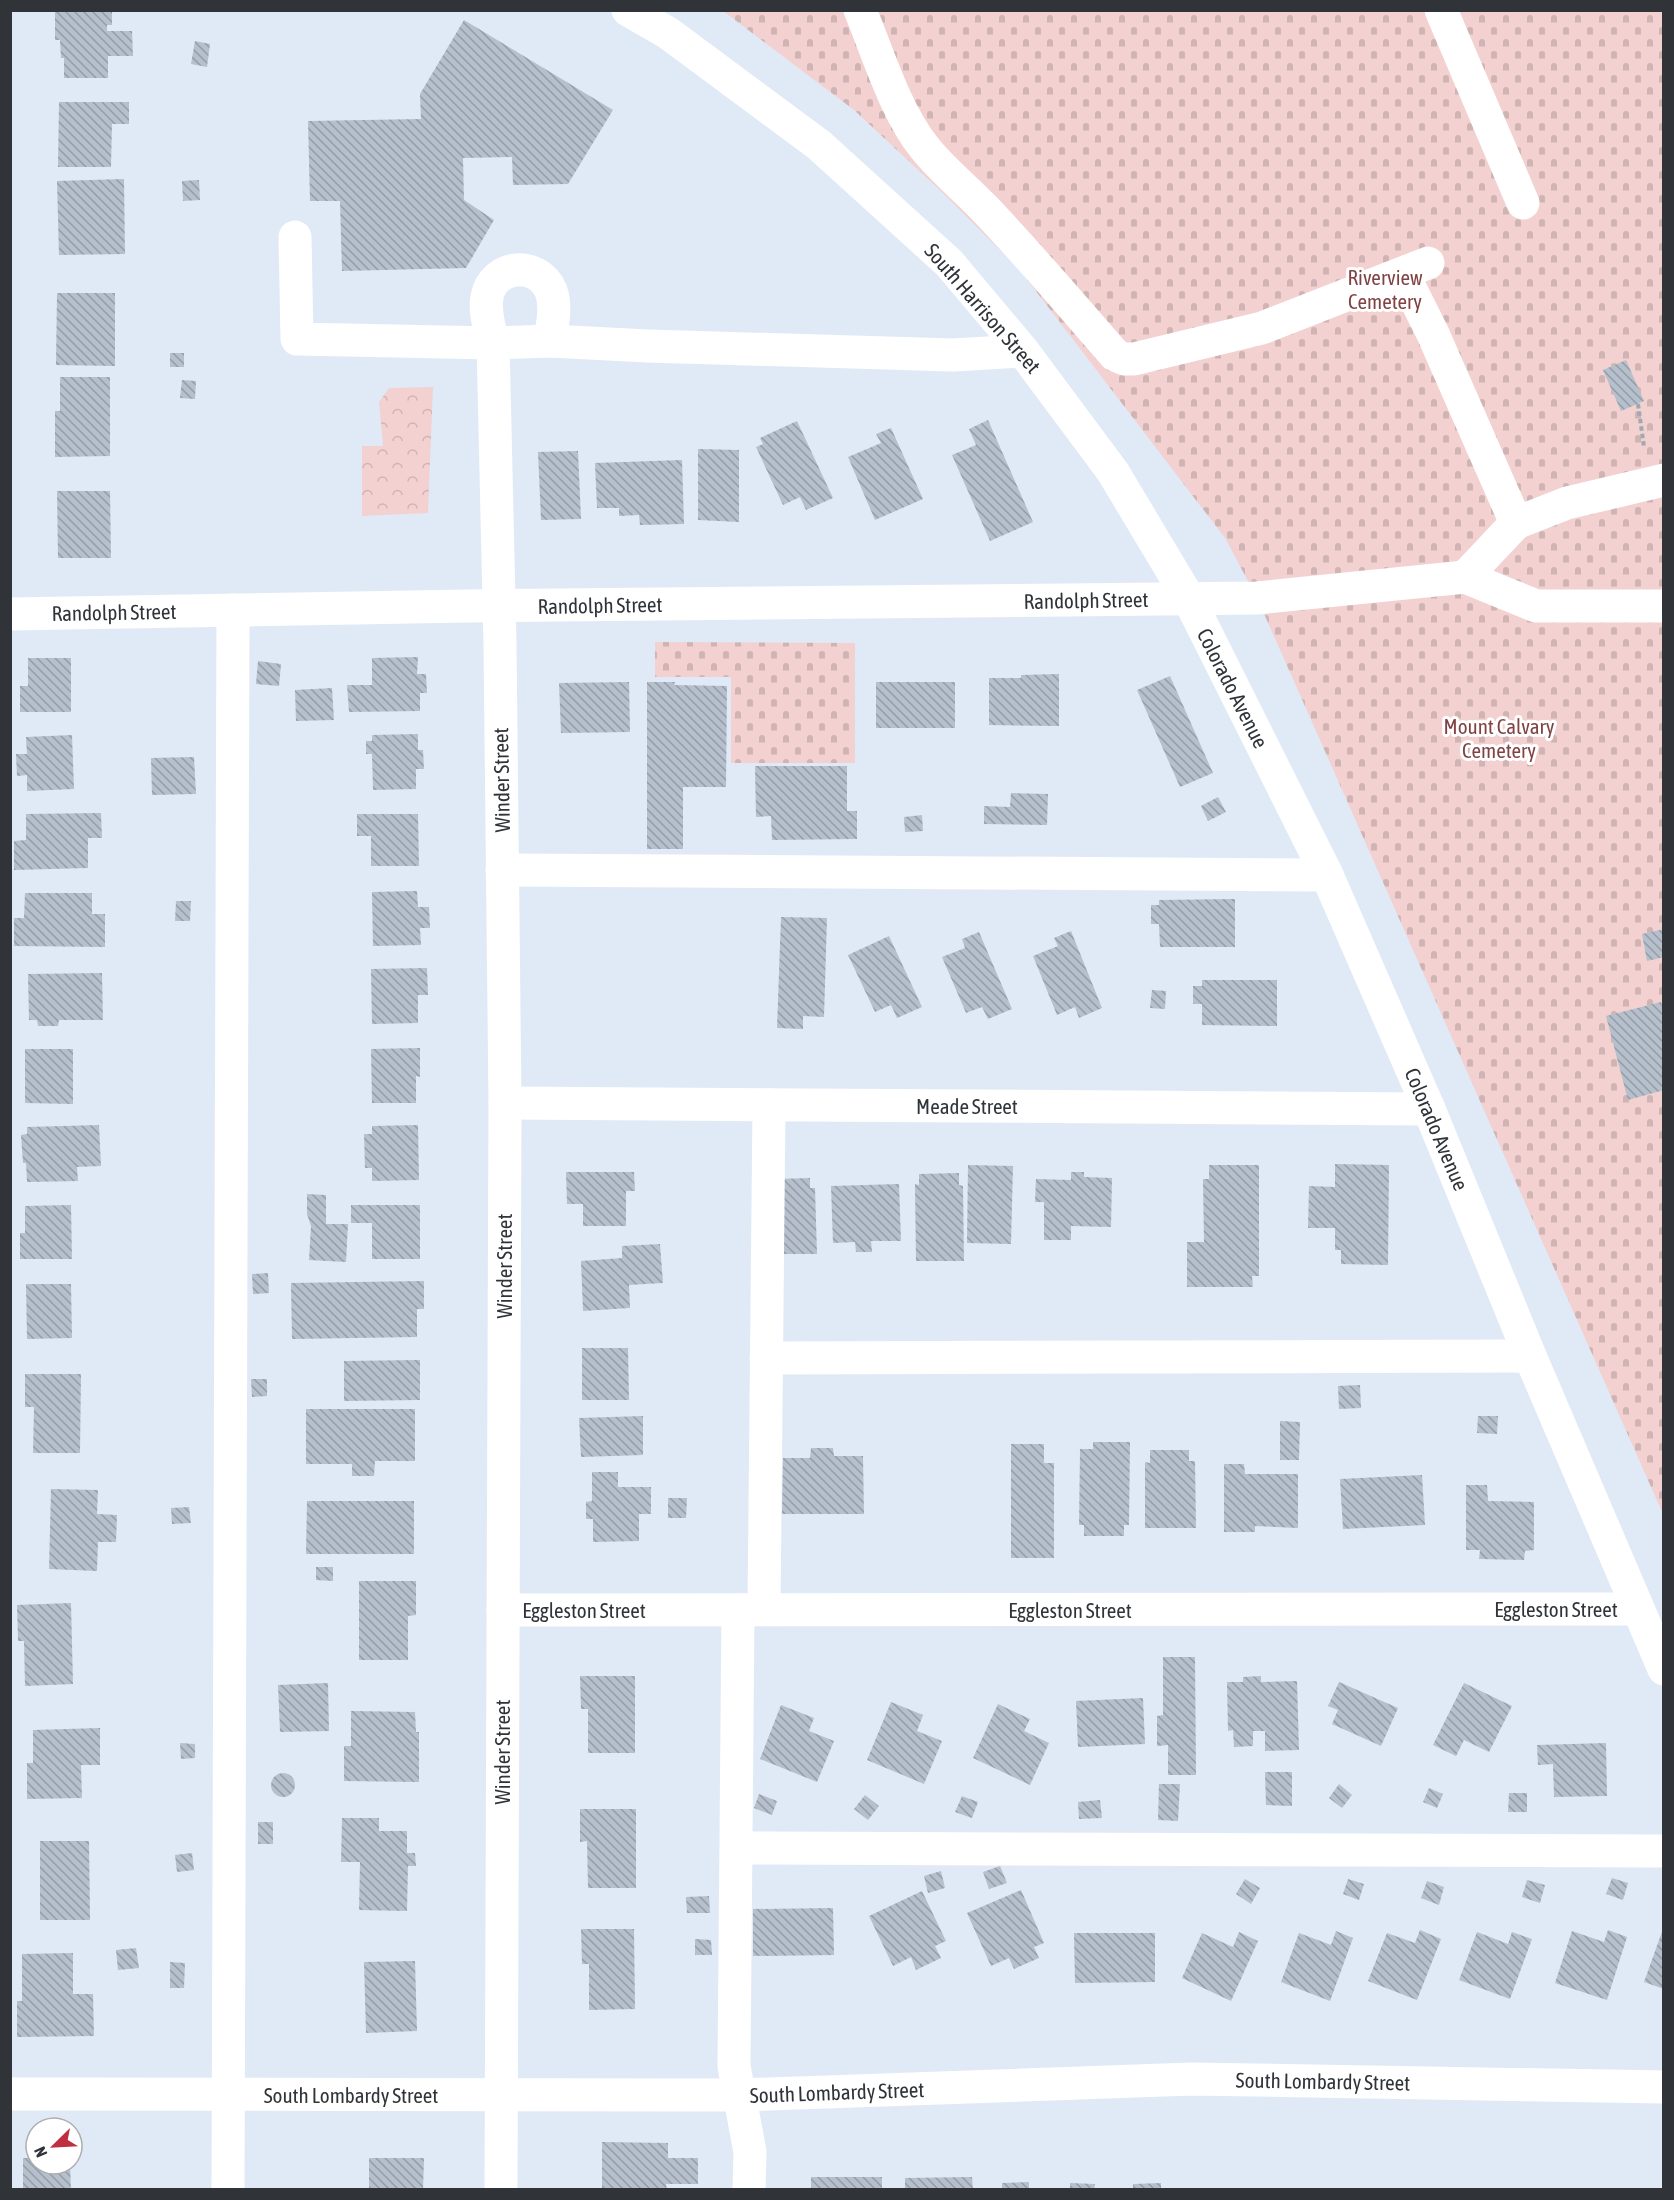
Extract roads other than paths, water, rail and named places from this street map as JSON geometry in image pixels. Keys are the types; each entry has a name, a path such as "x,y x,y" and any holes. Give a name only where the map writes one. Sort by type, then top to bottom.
{"street":[{"name":"South Harrison Street","path":"628,10 668,33 819,145 949,263 1023,351 1113,472 1189,599"},
{"path":"860,10 898,103 924,148 983,207 1062,293 1115,356 1134,359 1262,328 1415,269 1433,334 1516,524"},
{"path":"1441,10 1523,203"},
{"path":"295,237 297,339 493,343 550,341 953,355 1023,351"},
{"path":"493,343 486,299 490,287 498,277 509,270 523,269 535,273 546,281 552,293 555,306 550,341"},
{"name":"Winder Street","path":"493,343 499,606 505,1103 501,2190"},
{"path":"1656,481 1567,503 1516,524 1465,577 1536,606 1664,606"},
{"name":"Randolph Street","path":"10,614 1257,598 1465,577"},
{"name":"Colorado Avenue","path":"1189,599 1326,875 1429,1109 1530,1356 1664,1669"},
{"path":"228,2190 233,610"},
{"path":"502,870 1326,875"},
{"name":"Meade Street","path":"505,1103 1429,1109"},
{"path":"749,2190 750,2152 734,2066 737,1848 766,1358 769,1105"},
{"path":"766,1358 1530,1356"},
{"name":"Eggleston Street","path":"503,1610 1637,1609"},
{"path":"737,1848 1664,1851"},
{"name":"South Lombardy Street","path":"10,2094 739,2095 1192,2079 1664,2087"}],"park label":[{"name":"Riverview Cemetery","path":"1385,289"},
{"name":"Mount Calvary Cemetery","path":"1499,738"}]}
